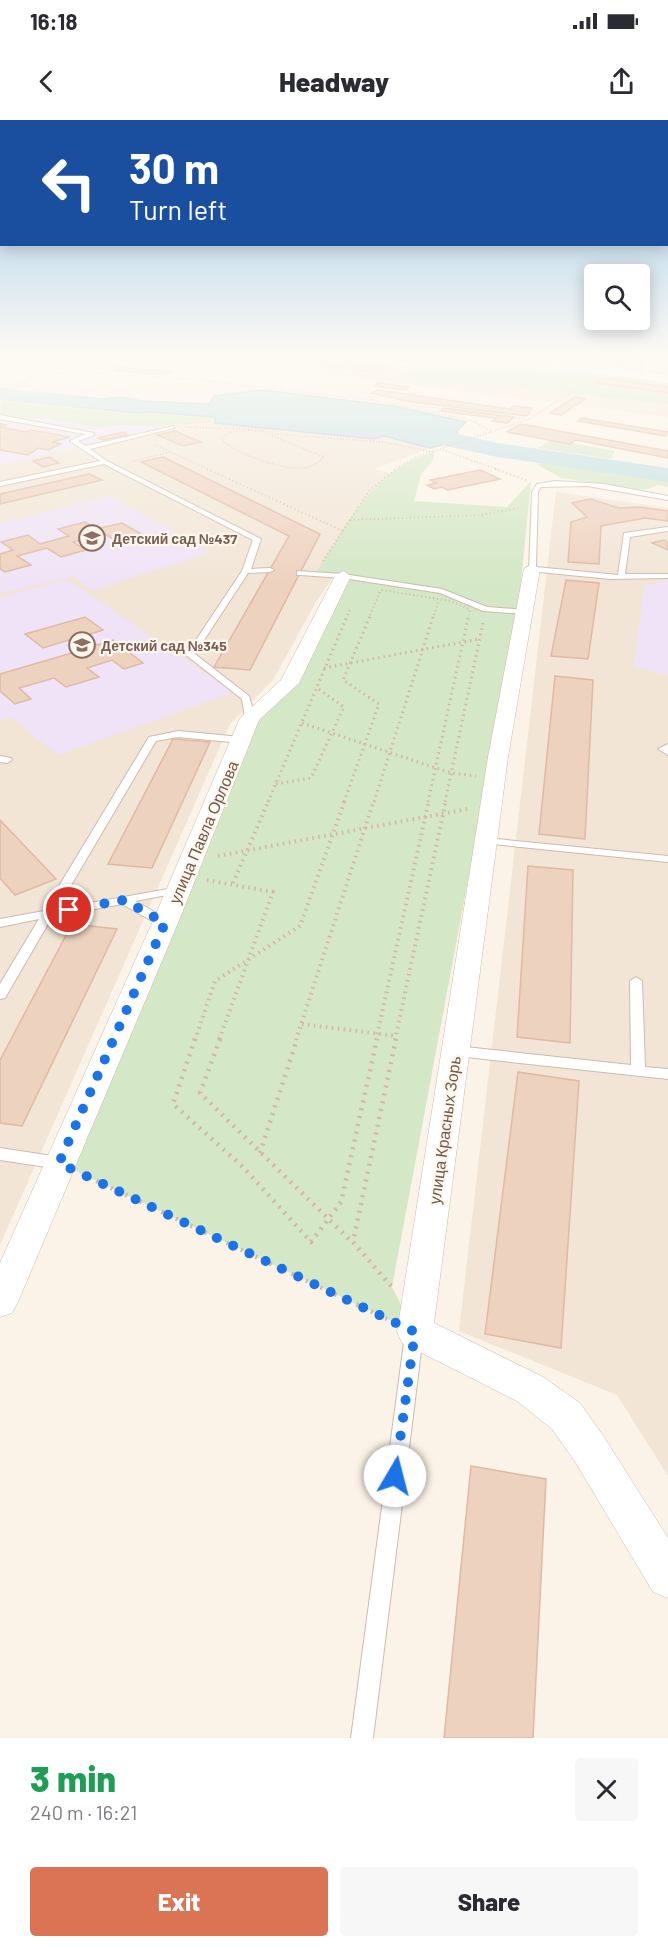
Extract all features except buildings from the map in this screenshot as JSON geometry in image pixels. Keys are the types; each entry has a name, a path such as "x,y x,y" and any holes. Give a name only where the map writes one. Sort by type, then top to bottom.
{"street":[{"name":"улица Красных Зорь","path":"415,1332 491,805 532,569"},
{"name":"улица Павла Орлова","path":"0,1302 165,923 246,729 289,683 353,578"},
{"path":"415,1332 530,1389 566,1416 590,1449 668,1577"}],"lane":[{"path":"0,995 152,739 178,734 246,729 246,698 190,655 246,571 257,539 105,462 73,441 92,434 79,432"},
{"path":"84,448 154,432"},
{"path":"0,484 105,462"},
{"path":"668,498 584,484 555,482 539,485 535,492 532,569 621,577 668,576"},
{"path":"621,577 627,535 668,529"},
{"path":"246,571 270,570"},
{"path":"300,573 353,578 440,595 486,609 526,612"},
{"path":"658,578 668,584"},
{"path":"668,747 663,749 668,752"},
{"path":"486,841 668,859"},
{"path":"0,923 179,890"},
{"path":"124,900 165,923"},
{"path":"636,981 638,1071"},
{"path":"456,1051 668,1074"},
{"path":"0,1154 59,1163"},
{"path":"362,1738 415,1332"}],"path":[{"path":"231,432 222,440 226,444 279,467 312,466 324,457 261,432"},
{"path":"268,432 382,442 435,452"},
{"path":"315,574 369,491 394,470 416,457 491,432"},
{"path":"136,436 343,531"},
{"path":"442,450 539,485"},
{"path":"114,466 171,452"},
{"path":"350,520 482,515 518,508"},
{"path":"353,578 326,668 233,882 273,892 200,1093 353,1242 392,1287 390,1298"},
{"path":"381,590 440,595 470,610 463,642 341,1202 311,1242 243,1167 173,1104 215,981 300,927 379,704 343,680 381,590"},
{"path":"260,1153 440,595"},
{"path":"353,1242 486,609"},
{"path":"294,674 479,639"},
{"path":"276,784 311,778 344,707 317,688"},
{"path":"302,723 451,773"},
{"path":"191,861 491,805"},
{"path":"302,1024 396,1036"},
{"path":"59,1163 415,1332"},
{"path":"388,1320 389,1309"}],"shaded area":[{"path":"0,432 304,432 374,439 384,436 430,448 374,469 403,476 316,602 273,680 230,724 0,1245"},
{"path":"0,432 148,432 0,465"},
{"path":"556,492 668,508 668,1476 617,1395 459,1331"},
{"name":"Детский сад №437","path":"109,496 211,552 91,591 74,576 0,593 0,523"},
{"name":"Детский сад №345","path":"67,579 233,692 58,755 11,717 0,720 0,598"},
{"path":"668,580 668,675 634,667 644,586"}],"green space":[{"path":"553,440 615,451 611,459 537,448"},
{"path":"435,452 432,462 421,474 414,501 507,507 531,481 518,612 392,1287 415,1332 59,1163 250,718 289,683 342,577 315,574 351,517 378,484 413,460"},
{"path":"547,461 668,478 668,487 658,485 644,490 561,478 538,465"}],"water":[{"path":"300,432 457,432 458,436 468,438 430,448 384,436 374,439"}],"waterway":[{"path":"413,432 497,450 668,475"}],"place":[{"name":"Детский сад №437","path":"92,538"},
{"name":"Детский сад №345","path":"82,645"}],"route":[{"path":"69,910 124,900 165,923 59,1163 415,1332 395,1476"}]}
